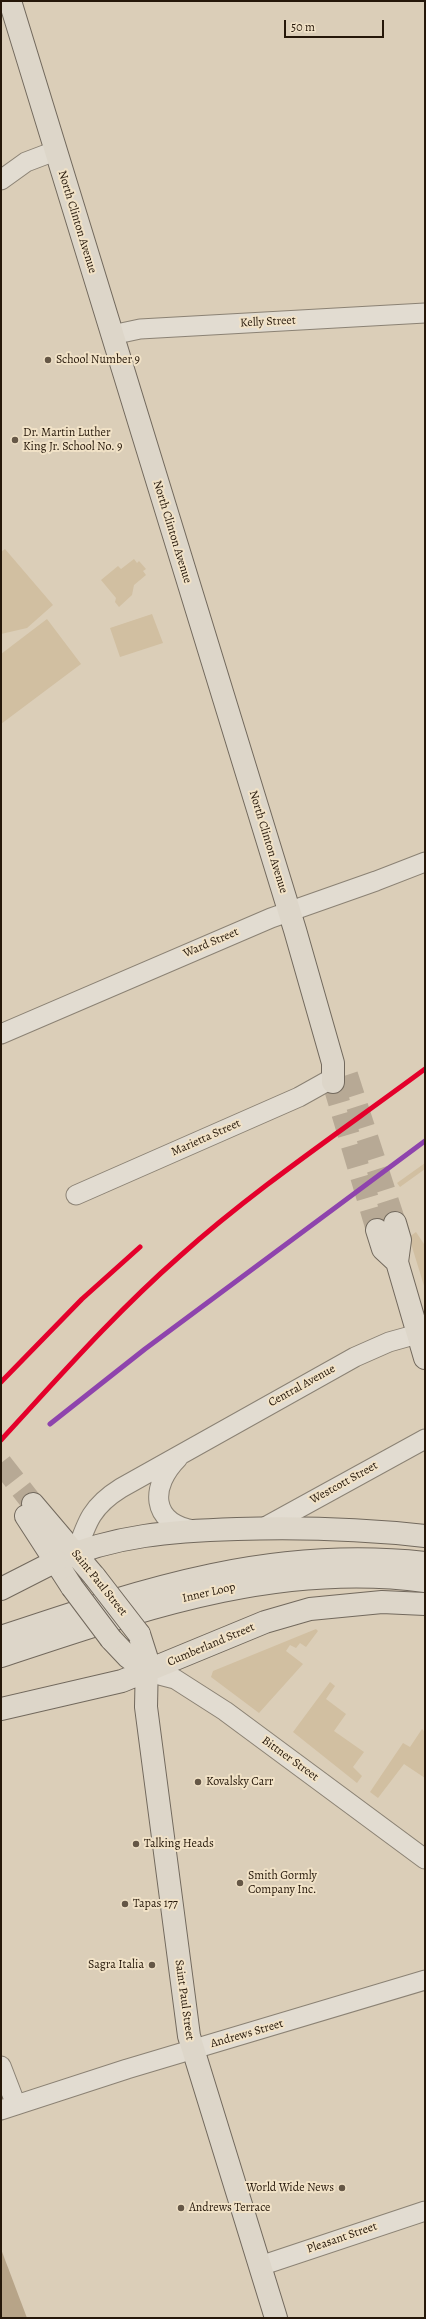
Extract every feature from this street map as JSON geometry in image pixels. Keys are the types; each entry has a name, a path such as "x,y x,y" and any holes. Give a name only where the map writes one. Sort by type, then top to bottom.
{"main road":[{"name":"North Clinton Avenue","path":"10,1 289,911 337,1075"},
{"path":"386,1227 400,1240 397,1262 421,1332 425,1358"},
{"name":"Saint Paul Street","path":"148,1672 128,1657 111,1639 72,1587 56,1562 28,1508 76,1553 139,1634 146,1650 148,1672 146,1707 186,2020 192,2050 275,2318"},
{"path":"1,1589 76,1553 127,1538 195,1530 263,1528 331,1528 425,1536"},
{"name":"Inner Loop","path":"1,1637 140,1592 254,1566 329,1558 379,1559 425,1563"},
{"name":"Inner Loop","path":"1,1656 122,1616 237,1587 283,1579 332,1576 381,1577 425,1581"},
{"name":"Cumberland Street","path":"1,1709 105,1685 148,1672 265,1622 310,1609 376,1602 425,1604"}],"street":[{"path":"1,180 26,162 56,151"},
{"name":"Kelly Street","path":"112,336 140,330 425,313"},
{"name":"Ward Street","path":"1,1034 289,911 376,881 425,862"},
{"name":"Marietta Street","path":"76,1195 299,1097 337,1075"},
{"name":"Central Avenue","path":"76,1553 90,1515 104,1499 355,1356 389,1342 421,1332"},
{"name":"Westcott Street","path":"263,1528 425,1439"},
{"name":"Central Avenue","path":"183,1453 171,1466 162,1481 159,1490 159,1505 163,1514 171,1522 181,1528 195,1530"},
{"name":"Bittner Street","path":"148,1672 176,1679 224,1711 425,1859"},
{"name":"Andrews Street","path":"8,2108 192,2050 425,1980"},
{"path":"1,2066 8,2108"},
{"name":"Pleasant Street","path":"260,2266 425,2211"}],"shaded area":[{"path":"5,549 53,605 27,628 1,634 1,552"},
{"path":"134,559 137,563 139,561 146,569 143,571 146,575 134,585 132,595 119,607 115,602 116,598 101,580 118,566 121,569"},
{"path":"152,614 163,643 120,657 110,628"},
{"path":"47,619 81,664 1,724 1,654"},
{"path":"425,1163 425,1169 400,1187 397,1183"},
{"path":"416,1232 424,1244 425,1289 409,1237"},
{"path":"316,1629 318,1631 306,1647 300,1643 296,1648 290,1645 286,1651 303,1664 259,1713 211,1677 213,1671"},
{"path":"330,1682 335,1686 326,1699 346,1714 334,1731 364,1752 353,1767 362,1776 357,1783 293,1732"},
{"path":"422,1729 425,1732 425,1778 404,1764 378,1798 370,1792 403,1743 410,1747"},
{"path":"1,2249 27,2318 1,2318"}],"tunnel":[{"path":"347,1075 395,1223"},
{"path":"333,1082 377,1230"},
{"path":"1,1463 33,1504"}],"transit line":[{"path":"1,1440 110,1323 180,1256 269,1183 425,1069"},
{"path":"50,1424 145,1349 425,1141"},
{"path":"1,1382 82,1299 140,1247"}],"place":[{"name":"School Number 9","path":"48,360"},
{"name":"Dr. Martin Luther King Jr. School No. 9","path":"15,440"},
{"name":"Kovalsky Carr","path":"198,1782"},
{"name":"Talking Heads","path":"136,1844"},
{"name":"Smith Gormly Company Inc.","path":"240,1883"},
{"name":"Tapas 177","path":"125,1904"},
{"name":"Sagra Italia","path":"152,1965"},
{"name":"World Wide News","path":"342,2188"},
{"name":"Andrews Terrace","path":"181,2208"}]}
